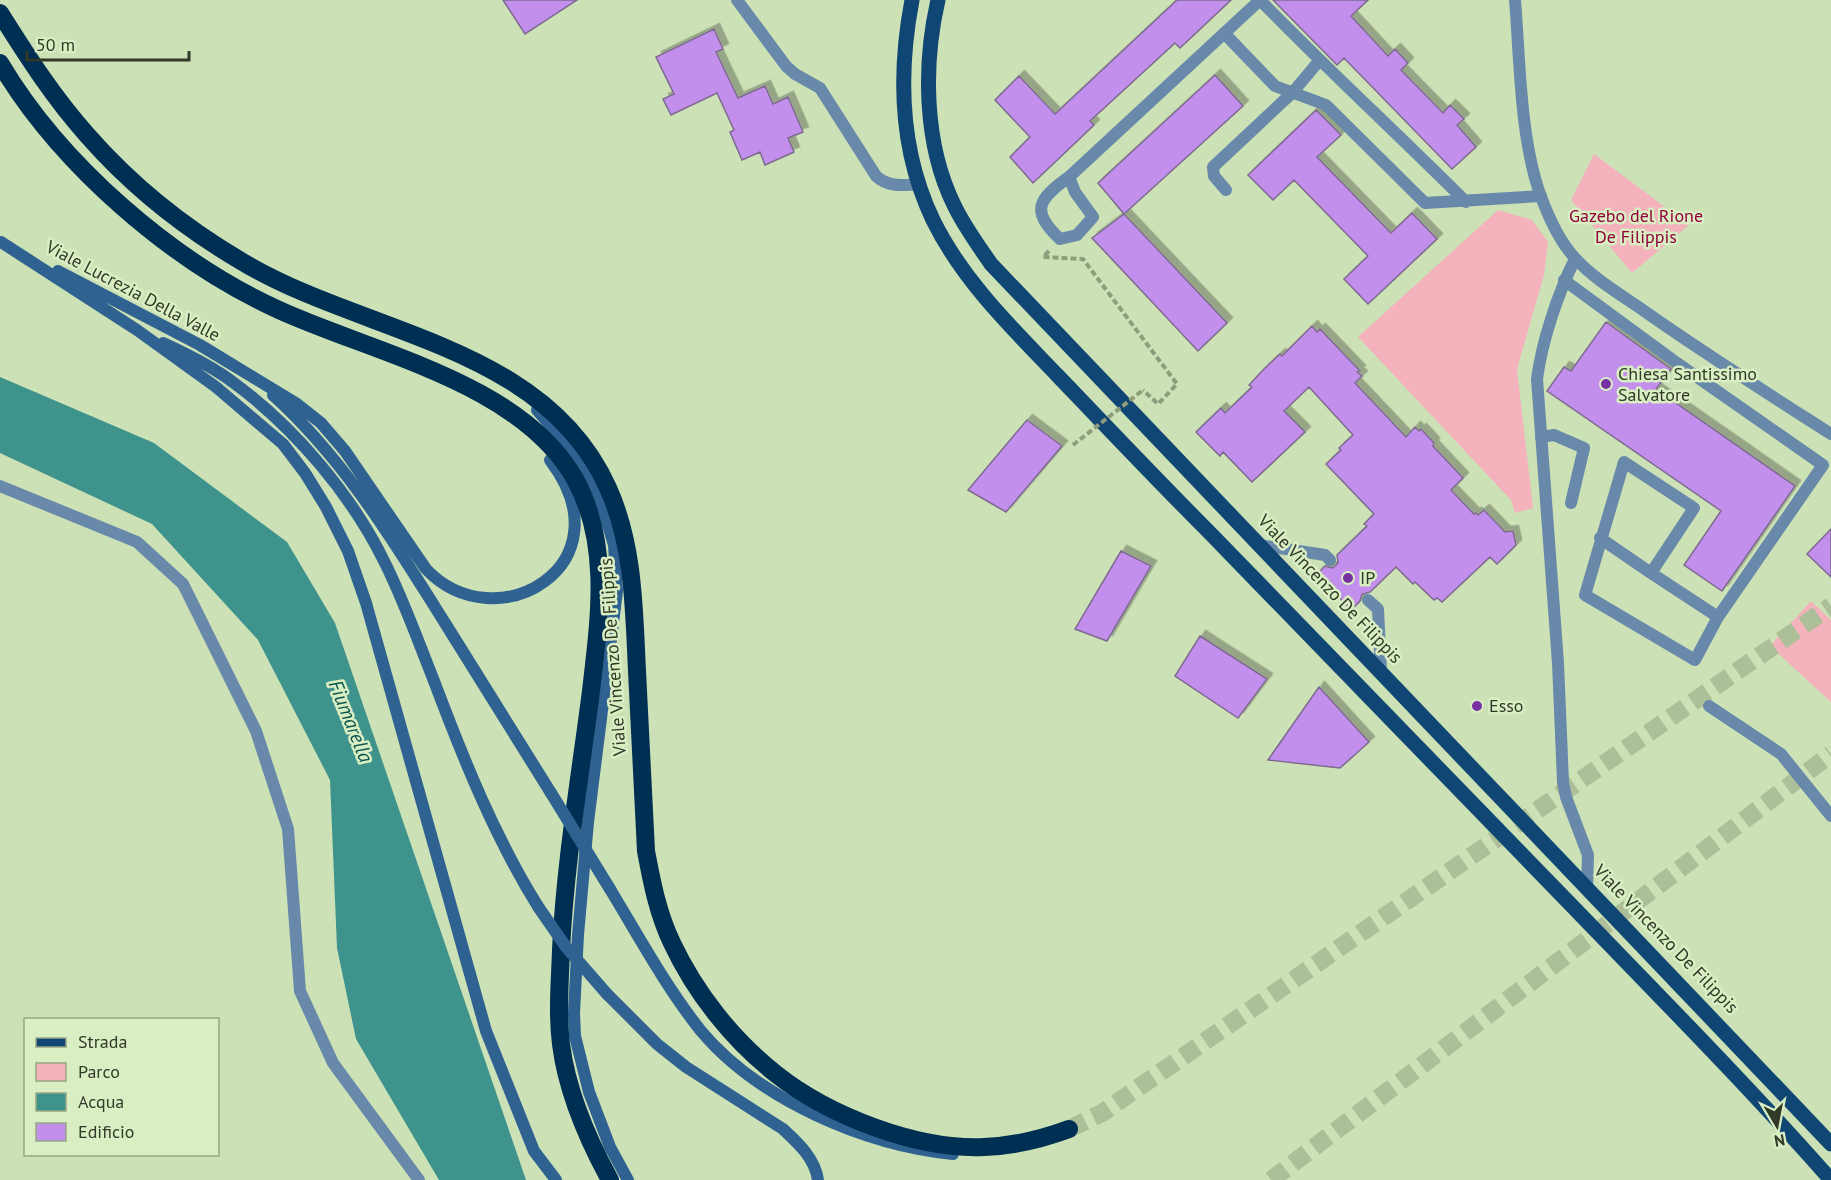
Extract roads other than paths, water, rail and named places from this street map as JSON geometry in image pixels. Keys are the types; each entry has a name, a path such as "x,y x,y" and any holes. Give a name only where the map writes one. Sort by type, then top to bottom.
{"highway":[{"name":"Viale Vincenzo De Filippis","path":"0,13 50,89 88,137 128,177 166,210 242,262 283,283 390,325 491,370 548,407 581,441 598,465 613,500 625,541 632,591 646,851 658,908 671,942 708,1003 727,1026 777,1075 834,1110 889,1132 926,1142 984,1147 1045,1138 1069,1129"},
{"name":"Viale Vincenzo De Filippis","path":"0,63 18,94 98,185 196,263 276,309 441,374 507,408 524,420 554,448 575,479 585,500 596,535 600,575 599,611 563,912 559,1010 561,1042 574,1098 583,1124 610,1180"}],"main road":[{"path":"912,0 904,54 906,132 920,184 934,222 961,268 1012,327 1784,1126 1831,1180"},
{"name":"Viale Vincenzo De Filippis","path":"938,0 929,71 936,154 954,206 991,264 1831,1143"},
{"name":"Viale Lucrezia Della Valle","path":"1,242 137,330"},
{"name":"Viale Lucrezia Della Valle","path":"1,242 152,318 248,373"},
{"path":"137,330 196,359 233,382 261,404 310,454 358,516 376,546 394,581 447,714 501,838 521,879 566,947 607,994 657,1044 686,1067 792,1137 802,1147 812,1163 818,1180"},
{"path":"137,330 216,387 283,444 306,473 344,543 375,634 486,1031 534,1151 556,1180"},
{"path":"491,370 536,409 579,457 602,505 614,544 617,591 588,822 574,1012 575,1036 589,1092 610,1147 628,1180"},
{"path":"248,373 297,404 321,423 345,451 426,569 437,581 464,594 488,597 511,596 542,584 563,564 570,553 575,513 565,482 542,450 527,434 476,392"},
{"path":"248,373 290,410 355,485 398,548 660,973 703,1032 726,1056 787,1099 820,1117 858,1133 921,1151 954,1154 985,1152 1014,1148 1045,1138"},
{"path":"1806,1116 1831,1138"},
{"path":"1784,1126 1831,1167"}],"street":[{"path":"738,0 786,66 820,88 876,176 895,186 920,184"},
{"path":"1069,177 1075,192 1093,217 1077,235 1060,238 1046,226 1041,213 1042,201 1260,0 1319,61 1359,96 1466,202"},
{"path":"1515,0 1527,137 1541,196 1561,239 1575,258 1597,278 1676,334 1831,434"},
{"path":"1224,33 1275,86 1326,105 1425,203 1541,196"},
{"path":"1226,190 1214,176 1214,167 1293,92 1319,61"},
{"path":"1575,258 1564,280 1538,371 1537,396 1558,663 1563,782 1566,797 1588,855 1587,888"},
{"path":"1564,280 1677,363 1823,465 1718,617 1695,660 1585,595 1624,462 1694,508 1651,573"},
{"path":"1540,437 1554,435 1584,448 1571,503"},
{"path":"0,486 137,542 183,584 256,731 288,829 300,991 333,1063 419,1180"},
{"path":"1600,538 1718,617"},
{"path":"1259,545 1325,555 1330,560"},
{"path":"1368,600 1378,609 1381,672"},
{"path":"1709,706 1781,754 1830,813"}],"water":[{"name":"Fiumarella","path":"0,377 154,443 287,542 335,623 526,1180 439,1180 356,1039 337,948 330,780 258,640 152,524 0,453"}],"tunnel":[{"path":"1069,1129 1102,1113 1831,606"},
{"path":"1271,1180 1831,754"}],"place":[{"name":"Chiesa Santissimo Salvatore","path":"1606,384"},
{"name":"IP","path":"1348,578"},
{"name":"Esso","path":"1477,706"}],"park label":[{"name":"Gazebo del Rione De Filippis","path":"1636,226"}]}
